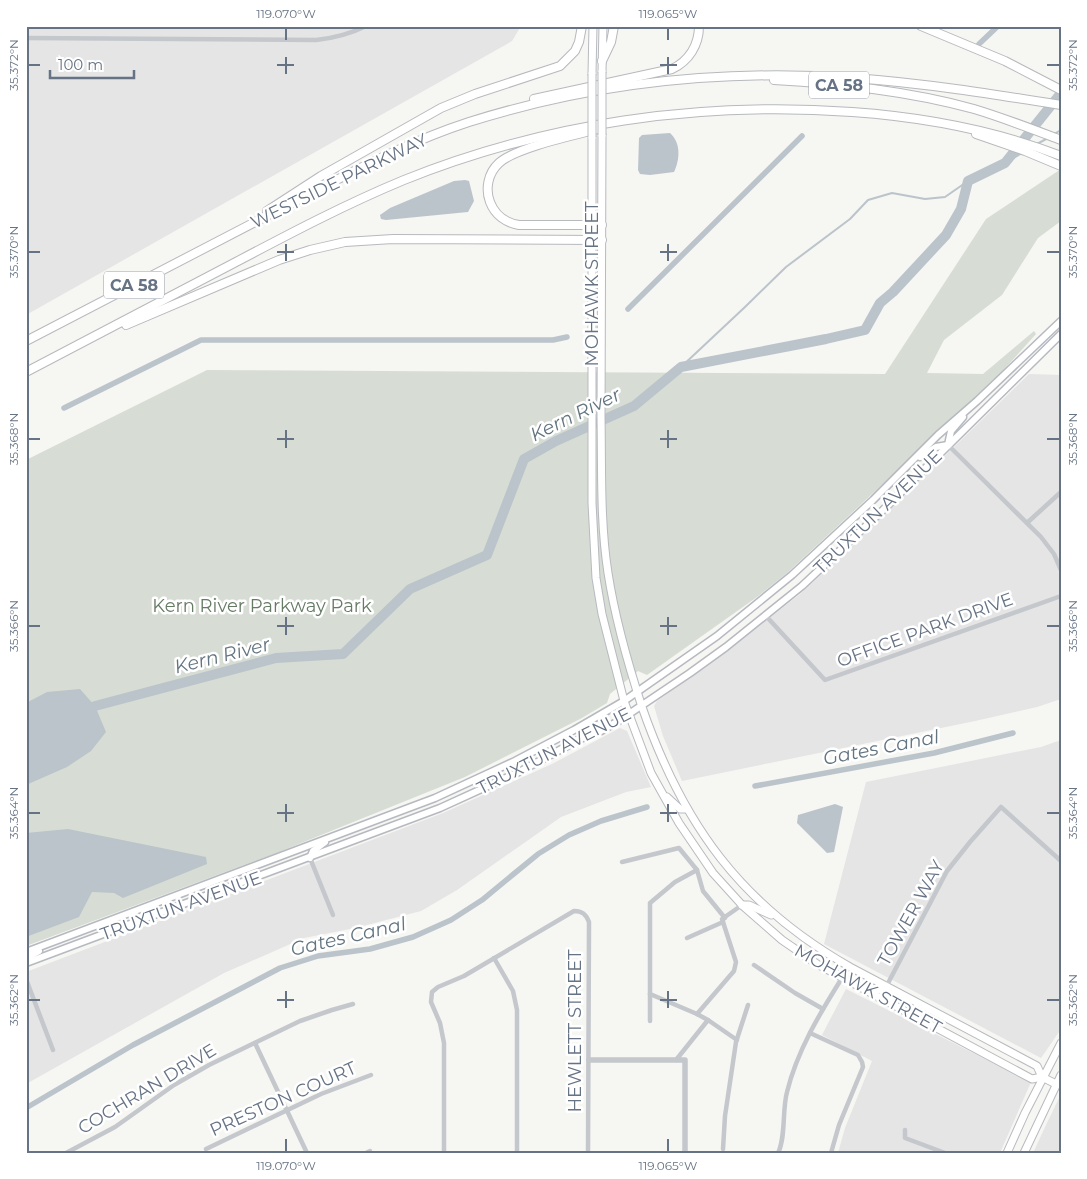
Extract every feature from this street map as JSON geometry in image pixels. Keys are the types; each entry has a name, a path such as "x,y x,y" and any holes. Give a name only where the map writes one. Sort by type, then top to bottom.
{"highway":[{"path":"241,229 321,176 426,116 464,98 560,66 568,59 577,46 582,26"},
{"path":"602,61 612,42 614,26"},
{"path":"468,123 499,110 545,96 672,69 684,62 693,50 697,41 699,26"},
{"path":"923,27 992,55 1061,90"},
{"path":"702,79 776,75 903,82 1061,105"},
{"name":"WESTSIDE PARKWAY","path":"26,341 379,158 468,123 530,105 588,93 640,84 702,79"},
{"name":"CA 58","path":"702,79 765,80 839,85 913,95 974,109 1061,140"},
{"name":"WESTSIDE PARKWAY","path":"26,372 379,190 498,148 557,133 614,122 674,114 747,109 799,109 901,117 951,126"},
{"path":"602,225 519,225 508,222 495,212 489,200 488,185 492,172 497,164 505,158 540,144 614,125 674,114"},
{"path":"951,126 1007,138 1061,156"},
{"path":"951,126 1009,145 1061,166"},
{"path":"76,346 279,260 333,244 357,240 392,239 602,240"}],"main road":[{"name":"MOHAWK STREET","path":"593,26 592,503 596,578 602,614 624,700 651,773 700,856 742,906 799,953 842,978 1032,1079 1042,1077"},
{"name":"MOHAWK STREET","path":"603,26 602,498 608,572 614,606 636,692 671,780 706,840 754,897 776,917 828,955 1037,1066 1042,1077 1058,1086"},
{"name":"TRUXTUN AVENUE","path":"26,952 414,806 475,780 555,740 624,700 718,636 792,575 910,464 938,435 977,401 1061,321"},
{"name":"TRUXTUN AVENUE","path":"26,963 418,817 480,790 580,739 600,731 629,714 690,674 802,586 883,510 1061,334"},
{"path":"1016,378 1021,365 1044,342 1045,336"},
{"path":"910,464 936,447 948,445 951,432 977,401"},
{"path":"660,789 680,809 687,809"},
{"path":"310,858 312,851 332,837"},
{"path":"742,906 749,905 776,917"},
{"path":"26,958 64,938"},
{"path":"859,987 881,990 886,987"},
{"path":"880,998 888,996 916,1003"},
{"path":"1007,1153 1042,1077 1061,1043"},
{"path":"1024,1153 1058,1086 1061,1075"}],"street":[{"path":"26,38 316,40 348,35 366,26"},
{"path":"948,445 1028,522 1048,545 1061,570"},
{"path":"1028,522 1061,492"},
{"name":"OFFICE PARK DRIVE","path":"766,616 825,680 1061,596"},
{"name":"TOWER WAY","path":"886,987 946,873 1001,807 1061,861"},
{"path":"622,862 679,848 697,870 703,891 724,920 736,962 734,971 697,1014"},
{"path":"310,858 333,915"},
{"path":"650,1021 650,903 675,882 697,870"},
{"path":"687,938 724,920 742,906"},
{"name":"HEWLETT STREET","path":"494,958 570,912 583,912 589,922 588,1153"},
{"path":"444,1153 444,1042 440,1022 431,996 438,987 464,976 494,958 513,992 517,1010 516,1153"},
{"path":"754,965 795,993 823,1009"},
{"path":"778,1153 788,1087 796,1063 810,1033 842,978"},
{"path":"26,979 53,1050"},
{"path":"650,994 697,1014 737,1040"},
{"name":"COCHRAN DRIVE","path":"66,1153 115,1127 191,1074 316,1015 354,1004"},
{"path":"723,1149 725,1116 737,1040 748,1005"},
{"path":"676,1060 708,1020"},
{"path":"810,1033 858,1055 862,1062 863,1068 839,1125 831,1153"},
{"path":"255,1043 307,1153"},
{"path":"589,1060 685,1060 685,1153"},
{"name":"PRESTON COURT","path":"206,1148 321,1094 371,1075"},
{"path":"905,1130 905,1138 945,1153"}],"shaded area":[{"path":"26,26 521,26 512,41 26,315"},
{"path":"670,133 678,146 674,172 650,175 640,174 638,170 639,138 642,135"},
{"path":"454,181 469,181 474,201 468,212 381,219 380,215 390,208"},
{"path":"1029,374 1061,375 1061,699 1037,707 975,721 682,781 663,736 654,706 657,701 712,662 799,595"},
{"path":"80,689 95,706 106,732 91,751 67,767 26,785 26,703 47,692"},
{"path":"620,728 627,731 651,787 626,792 561,817 457,890 421,911 355,928 304,938 224,973 26,1084 26,972 443,813 552,764"},
{"path":"1061,740 1061,1029 1041,1058 824,944 866,782 1041,747"},
{"path":"835,804 843,807 834,852 827,853 797,823 798,815"},
{"path":"68,829 206,857 207,864 123,898 114,893 92,892 79,917 26,937 26,833"},
{"path":"846,989 1031,1082 1000,1153 838,1153 845,1128 872,1061 822,1035"},
{"path":"1061,1094 1061,1153 1033,1153 1046,1125"}],"green space":[{"name":"Kern River Parkway Park","path":"1061,169 1061,221 1038,238 1002,295 944,340 927,373 983,374 1034,331 1036,334 999,375 969,404 787,573 757,597 647,675 638,671 610,694 607,703 582,718 465,777 279,852 26,946 26,460 207,370 885,374 986,219"}],"waterway":[{"path":"979,44 998,26"},
{"name":"Kern River","path":"83,713 95,706 276,658 343,654 410,589 487,555 524,459 556,441 634,406 681,367 865,330 880,303 893,292 946,235 961,209 968,181 1005,163 1061,93"},
{"path":"1054,134 1061,130"},
{"path":"628,309 802,136"},
{"path":"1037,144 1048,138"},
{"name":"Kern River","path":"1005,163 1022,153"},
{"path":"681,367 786,267 850,219 868,200 892,193 925,199 945,197 968,181"},
{"path":"64,408 201,340 553,340 567,337"},
{"name":"Gates Canal","path":"755,786 934,753 1013,733"},
{"name":"Gates Canal","path":"26,1108 133,1045 280,968 318,956 370,949 413,937 451,920 482,900 538,854 569,835 601,821 647,807"}]}
